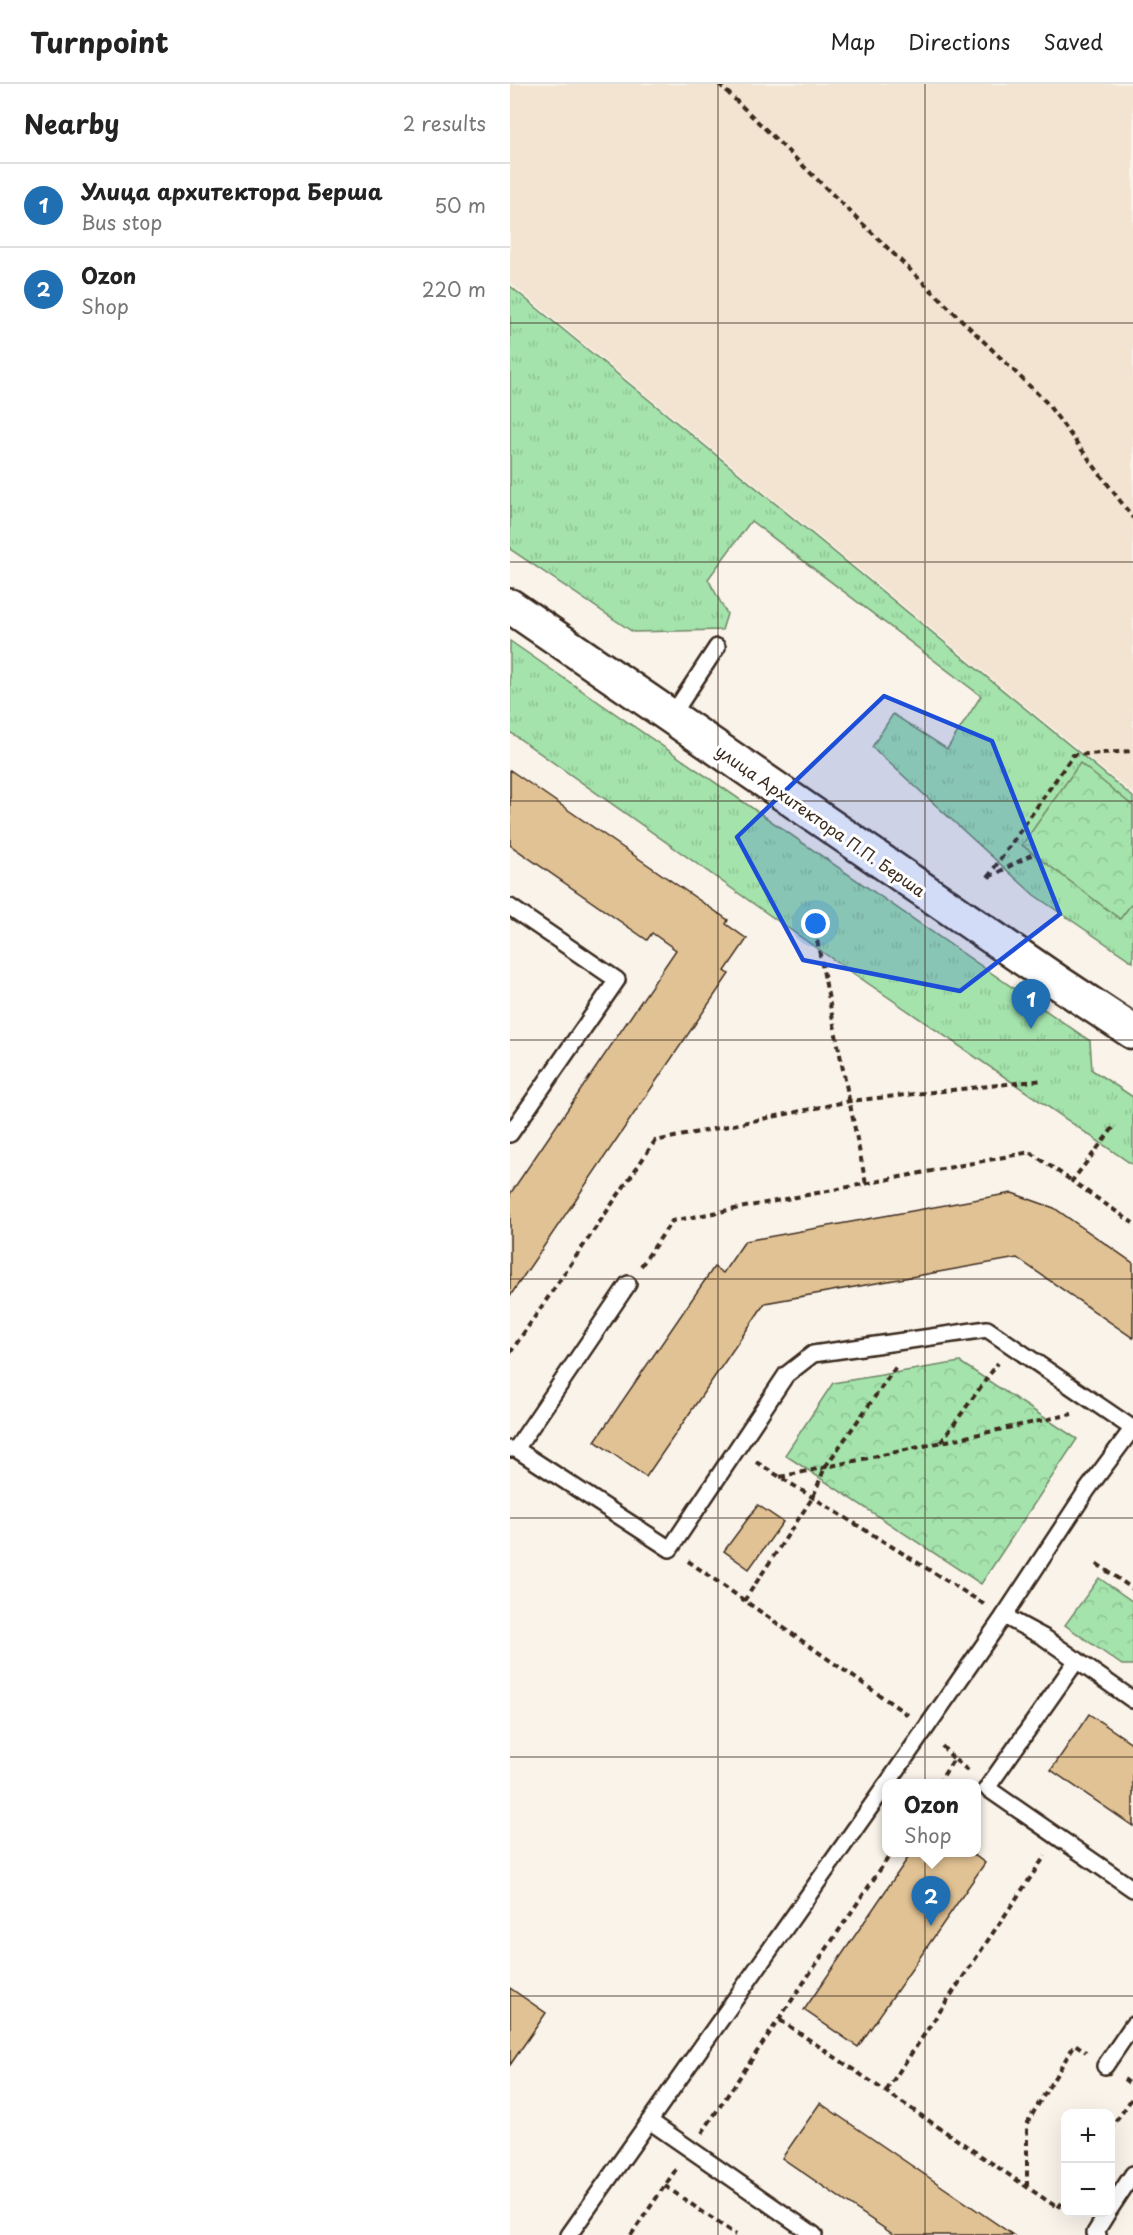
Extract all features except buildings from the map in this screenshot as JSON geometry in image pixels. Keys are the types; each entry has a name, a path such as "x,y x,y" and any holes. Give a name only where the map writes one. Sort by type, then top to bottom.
{"street":[{"name":"улица Архитектора П.П. Берша","path":"510,606 1133,1032"}],"lane":[{"path":"671,717 717,647"},
{"path":"510,907 617,980 510,1134"},
{"path":"628,1284 513,1449 670,1549 786,1375 813,1354 987,1329 1133,1428 1087,1491 1004,1616 890,1779"},
{"path":"1004,1616 1045,1638 1133,1700"},
{"path":"1077,1660 987,1788 1133,1889"},
{"path":"569,2235 651,2122 882,1791"},
{"path":"1105,2066 1133,2025"},
{"path":"651,2122 814,2235"},
{"path":"1115,2202 1133,2174"},
{"path":"1098,2235 1095,2233 1105,2217"}],"path":[{"path":"718,84 1046,402 1133,518"},
{"path":"1033,855 988,878 1073,755 1133,751"},
{"path":"813,920 866,1184"},
{"path":"510,1353 655,1141 850,1101 1044,1080"},
{"path":"1072,1181 1113,1128"},
{"path":"628,1284 672,1221 1030,1152 1133,1223"},
{"path":"744,1601 813,1497 825,1467 916,1340"},
{"path":"941,1442 1011,1345"},
{"path":"780,1477 1102,1408"},
{"path":"736,1448 1004,1616"},
{"path":"670,1549 926,1728 954,1759 977,1779"},
{"path":"1097,1564 1133,1589"},
{"path":"941,1779 954,1759"},
{"path":"981,1783 987,1788"},
{"path":"886,2091 1058,1837"},
{"path":"631,2235 780,2020 889,1857"},
{"path":"780,2020 1058,2208 1061,2203"},
{"path":"1027,2187 1028,2123 1075,2044 1133,2086"},
{"path":"1115,2123 1133,2097"},
{"path":"665,2186 736,2235"}],"highlighted area":[{"path":"884,696 992,741 1060,914 960,991 803,960 737,837"}],"shaded area":[{"path":"510,84 1133,84 1133,794 510,283"}],"green space":[{"path":"510,286 1133,797 1133,962 1034,895 872,747 893,714 947,749 981,696 751,521 708,579 727,614 722,630 633,632 510,549"},
{"path":"510,641 1090,1041 1092,1070 1133,1097 1133,1165 812,945 510,732"},
{"path":"1080,763 1133,806 1133,902 1120,919 1022,845"},
{"path":"960,1362 1077,1439 981,1584 785,1455 833,1383"},
{"path":"1099,1578 1133,1602 1133,1665 1122,1665 1065,1625"}],"place":[{"name":"Улица архитектора Берша","path":"1031,1029"},
{"name":"Ozon","path":"931,1926"}]}
